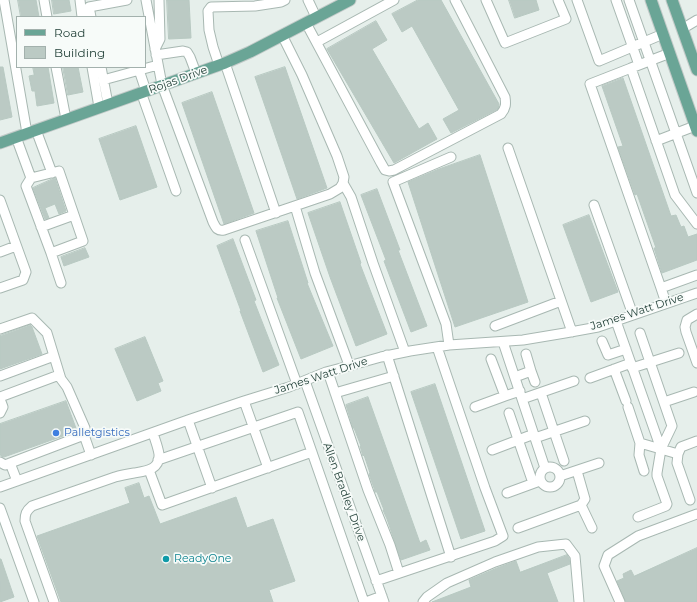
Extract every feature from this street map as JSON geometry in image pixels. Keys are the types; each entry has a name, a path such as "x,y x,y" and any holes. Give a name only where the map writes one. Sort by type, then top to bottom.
{"main road":[{"name":"Rojas Drive","path":"0,143 222,64 250,52 350,0"},
{"path":"651,0 696,128"},
{"path":"672,0 697,70"}],"street":[{"path":"4,0 16,56"},
{"path":"44,0 47,16"},
{"path":"80,0 82,16"},
{"path":"91,16 89,7 127,0"},
{"path":"146,0 162,85 213,222 216,228 220,231 330,194 340,188 343,183 344,177 337,156 302,75 282,35"},
{"path":"156,52 160,39 159,0"},
{"path":"276,213 222,64 213,47 209,30 208,11 211,7 255,6 285,0"},
{"path":"308,0 316,17"},
{"path":"317,42 378,4 394,0"},
{"path":"306,23 381,163 385,170 389,171 394,170 501,114 506,108 506,97 455,0"},
{"path":"486,0 505,43 566,19 558,0"},
{"path":"577,0 599,61 663,34"},
{"path":"616,0 633,47 635,66 656,140 675,195 697,224"},
{"path":"629,0 697,193"},
{"path":"682,29 697,20"},
{"path":"156,52 187,52 196,73"},
{"path":"666,303 590,84 670,53"},
{"path":"146,67 158,65"},
{"path":"19,68 32,131 52,173"},
{"path":"56,68 66,119"},
{"path":"92,68 104,106"},
{"path":"101,68 104,106"},
{"path":"103,80 138,68 144,92 176,191"},
{"path":"656,140 696,128"},
{"path":"16,137 30,178 26,186 61,283"},
{"path":"508,148 572,332"},
{"path":"449,345 446,324 393,182 451,157"},
{"path":"30,178 59,171 83,241 51,252"},
{"path":"343,183 351,197 405,352"},
{"path":"0,200 26,272 22,280 0,288"},
{"path":"594,205 633,316"},
{"path":"295,206 315,274 349,365"},
{"path":"41,227 74,215"},
{"name":"Allen Bradley Drive","path":"245,240 301,383 331,454 344,518 352,540 376,580 383,599"},
{"path":"0,252 16,246"},
{"path":"661,288 697,275"},
{"name":"James Watt Drive","path":"0,487 188,420 301,383 349,365 387,355 449,345 522,340 598,327 697,293"},
{"path":"495,326 561,301"},
{"path":"697,314 687,320 685,327 697,363"},
{"path":"0,329 32,318 47,333 60,379 67,387 85,428 84,435 91,455"},
{"path":"616,321 661,449"},
{"path":"638,517 666,506 667,504 657,476 661,449 672,426 640,334"},
{"path":"602,340 608,355 626,349"},
{"path":"502,342 545,468"},
{"path":"376,580 451,557 495,541 503,536 437,347"},
{"path":"590,378 614,369 650,362 679,352"},
{"path":"526,354 535,382"},
{"path":"387,355 451,557"},
{"path":"0,376 54,356"},
{"path":"490,359 505,396"},
{"path":"614,369 640,443 639,455 644,471"},
{"path":"514,377 532,371"},
{"path":"328,372 368,490 390,544 399,573"},
{"path":"0,413 3,407 0,398 59,375"},
{"path":"335,393 394,376"},
{"path":"475,408 505,396 541,393 574,381"},
{"path":"664,402 694,392"},
{"path":"541,393 564,461"},
{"path":"244,401 268,468"},
{"path":"158,460 298,412 314,456 344,518 352,540 365,602 383,599"},
{"path":"507,493 536,482 540,476 540,472 545,468 555,468 560,476 558,482 553,486 546,486 536,482 518,440 510,413"},
{"path":"188,420 212,488"},
{"path":"492,450 518,440 585,421"},
{"path":"54,602 25,521 27,510 32,506 115,477 149,470 156,466 159,455 153,433"},
{"path":"0,462 5,464 10,463 84,435"},
{"path":"690,500 678,463 678,454 681,447 697,441"},
{"path":"640,443 678,454"},
{"path":"149,470 162,505 268,468 314,456 331,454"},
{"path":"10,463 17,481"},
{"path":"560,476 599,464"},
{"path":"518,528 581,505 585,499 577,471"},
{"path":"581,505 592,528"},
{"path":"0,508 34,602"},
{"path":"620,602 604,566 608,555 638,536 697,514"},
{"path":"423,602 427,597 447,583 495,562 538,547 566,544 575,556 579,602"}],"building":[{"path":"18,0 36,0 39,16 21,16"},
{"path":"52,0 69,0 71,11 54,14"},
{"path":"167,0 189,0 191,38 169,39"},
{"path":"418,0 441,0 499,104 498,109 451,133 443,119 459,110 412,26 402,32 392,14"},
{"path":"509,0 536,0 539,10 515,18"},
{"path":"376,21 387,40 372,49 419,129 428,123 437,139 394,163 327,49"},
{"path":"0,67 3,67 12,117 0,120"},
{"path":"285,67 327,188 297,199 255,77"},
{"path":"33,68 48,68 54,103 37,106 35,91 32,91 29,76 34,75"},
{"path":"63,68 78,68 83,92 68,95"},
{"path":"623,78 671,216 676,215 681,227 684,226 688,237 697,234 697,260 662,273 654,248 656,248 637,194 635,195 618,147 623,146 602,86"},
{"path":"212,92 254,213 224,224 182,103"},
{"path":"136,126 157,187 120,200 99,139"},
{"path":"480,155 528,302 455,327 408,182 439,169"},
{"path":"55,178 66,211 59,214 55,204 45,208 49,218 45,219 33,188"},
{"path":"377,189 427,326 411,332 361,195"},
{"path":"340,202 361,263 360,264 387,334 356,346 308,213"},
{"path":"589,215 618,292 591,302 563,225"},
{"path":"288,221 307,283 333,346 301,359 277,298 256,231"},
{"path":"233,239 256,300 254,301 279,365 263,372 217,246"},
{"path":"85,248 89,257 64,266 61,257"},
{"path":"30,325 42,354 0,369 0,336"},
{"path":"145,337 163,381 158,383 161,391 137,401 115,349"},
{"path":"435,384 485,531 461,539 411,392"},
{"path":"368,397 420,543 426,540 430,550 401,560 384,510 377,492 375,492 361,446 353,428 346,405"},
{"path":"66,401 77,431 4,457 1,456 0,424"},
{"name":"ReadyOne","path":"139,483 144,498 149,496 160,524 236,497 247,528 273,519 295,581 269,590 273,602 61,602 37,536 130,503 125,488"},
{"path":"697,548 697,602 626,602 617,581 624,578 623,574 631,570 634,576"},
{"path":"567,555 570,564 547,573 558,602 432,602 471,587 469,580 516,561 520,572"},
{"path":"0,559 14,597 0,602"}],"place":[{"name":"Palletgistics","path":"56,433"},
{"name":"ReadyOne","path":"166,559"}]}
